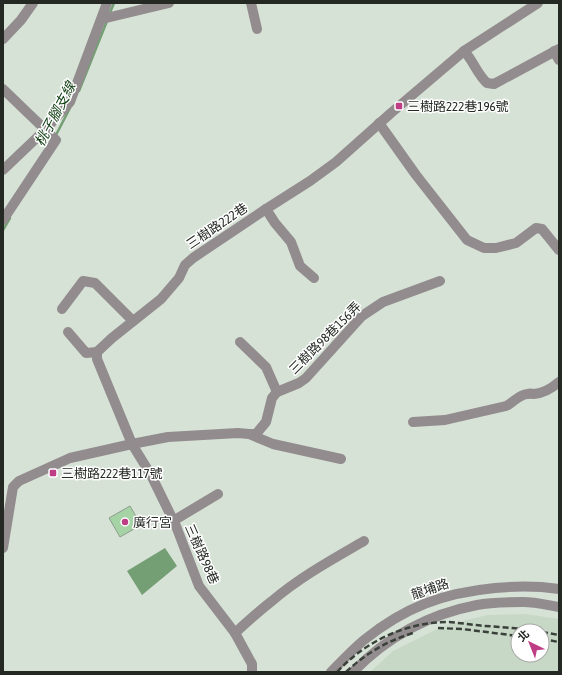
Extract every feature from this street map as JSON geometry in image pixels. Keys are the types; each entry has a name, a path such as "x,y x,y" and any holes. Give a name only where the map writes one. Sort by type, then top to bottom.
{"street":[{"path":"3,39 21,20 33,3"},
{"path":"3,170 46,129 70,102 108,3"},
{"path":"102,19 170,3"},
{"path":"251,3 257,28"},
{"name":"三樹路222巷","path":"97,352 161,299 179,278 185,265 193,258 310,181 336,162 464,50 538,3"},
{"path":"464,50 487,84 494,84 557,53"},
{"path":"3,89 56,140 3,220"},
{"path":"380,123 416,175 467,240 484,248 496,248 516,243 536,228 542,229 559,250"},
{"path":"266,209 275,223 291,242 300,266 314,278"},
{"path":"62,309 83,281 95,282 134,321"},
{"name":"三樹路98巷156弄","path":"277,392 299,384 306,378 362,316 383,302 440,281"},
{"path":"68,332 86,353 97,352 97,359 132,444"},
{"path":"3,548 13,487 20,480 70,458 132,444 168,437 238,433 256,434 266,422 272,398 277,392 266,367 240,342"},
{"path":"413,422 445,420 506,406 514,402 518,397 546,391 559,382"},
{"path":"249,434 273,444 341,459"},
{"name":"三樹路98巷","path":"132,444 151,475 173,521 199,586 235,633 252,664 252,672"},
{"path":"173,521 218,494"},
{"path":"235,633 272,600 322,565 364,541"},
{"name":"龍埔路","path":"331,672 364,640 393,619 417,606 440,598 473,590 516,586 559,589"},
{"path":"353,672 375,650 421,622 452,611 478,604 524,602 559,607"}],"shaded area":[{"path":"165,548 177,566 142,595 127,571"},
{"path":"526,614 559,619 559,672 370,672 393,651 443,626 487,615"}],"building":[{"name":"廣行宮","path":"130,506 141,525 120,537 109,518"}],"waterway":[{"name":"桃子腳支線","path":"109,15 114,3"},
{"name":"桃子腳支線","path":"79,91 107,21"},
{"name":"桃子腳支線","path":"56,135 70,108"},
{"name":"桃子腳支線","path":"3,230 10,218"}],"railway":[{"path":"337,672 348,661 374,643 388,635 417,625 449,622 510,628"},
{"path":"438,628 462,629 510,635"},
{"path":"346,672 361,659 377,649 394,640 413,633"},
{"path":"550,633 559,635"},
{"path":"550,640 559,642"}],"place":[{"name":"三樹路222巷196號","path":"399,106"},
{"name":"三樹路222巷117號","path":"53,473"},
{"name":"廣行宮","path":"125,522"}]}
